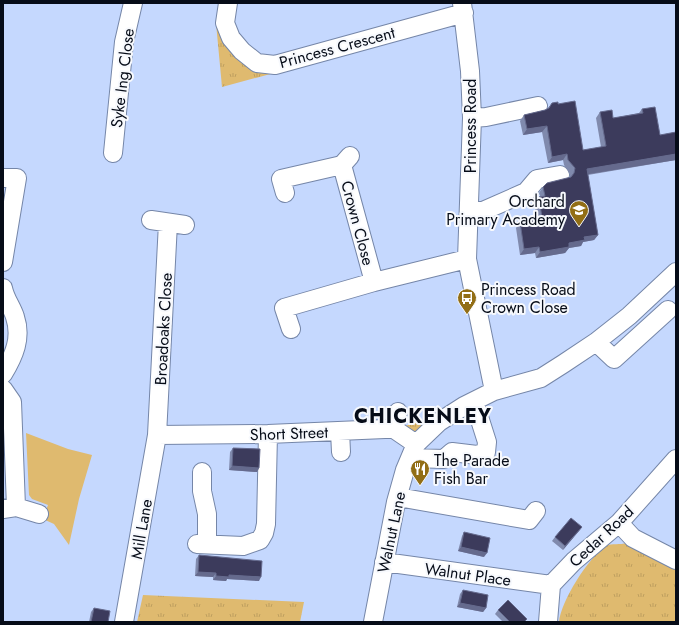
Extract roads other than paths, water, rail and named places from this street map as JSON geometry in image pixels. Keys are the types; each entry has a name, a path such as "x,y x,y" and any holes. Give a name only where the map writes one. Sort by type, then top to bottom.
{"street":[{"name":"Syke Ing Close","path":"113,153 124,42 133,3"},
{"name":"Princess Crescent","path":"228,3 225,23 231,38 242,51 257,63 275,65 463,8"},
{"name":"Princess Road","path":"463,8 470,71 472,118 467,259 494,391"},
{"path":"472,118 486,117 538,106"},
{"name":"Crown Close","path":"285,193 281,179 346,161 374,282"},
{"path":"469,211 483,211 526,192 537,179 560,175"},
{"path":"3,178 17,178 3,262"},
{"name":"Broadoaks Close","path":"157,435 168,223"},
{"name":"Crown Close","path":"291,329 284,308 374,282 467,259"},
{"name":"Walnut Lane","path":"373,622 398,497 413,451 439,422 474,401 494,391 541,378 596,342 629,316 676,272"},
{"path":"3,288 4,297 15,316 19,336 11,361 3,374"},
{"path":"596,342 614,359 668,310"},
{"path":"3,389 12,402 9,508 39,514"},
{"path":"398,412 394,429 413,451 438,460 444,459 452,452 477,455 486,452 487,442 474,401"},
{"name":"Short Street","path":"157,435 268,434 394,429"},
{"path":"340,432 342,452"},
{"path":"202,472 202,491 207,514 202,544 243,546 260,540 266,524 268,434"},
{"name":"Mill Lane","path":"124,622 157,435"},
{"name":"Cedar Road","path":"551,585 574,561 619,523 676,459"},
{"path":"398,497 529,520 536,511"},
{"path":"619,523 633,538 676,560"},
{"name":"Walnut Place","path":"384,562 551,585"},
{"path":"548,622 551,585"}],"place":[{"name":"Orchard Primary Academy","path":"579,227"},
{"name":"Princess Road Crown Close","path":"467,315"},
{"name":"The Parade Fish Bar","path":"420,486"}],"district":[{"name":"CHICKENLEY","path":"423,416"}]}
